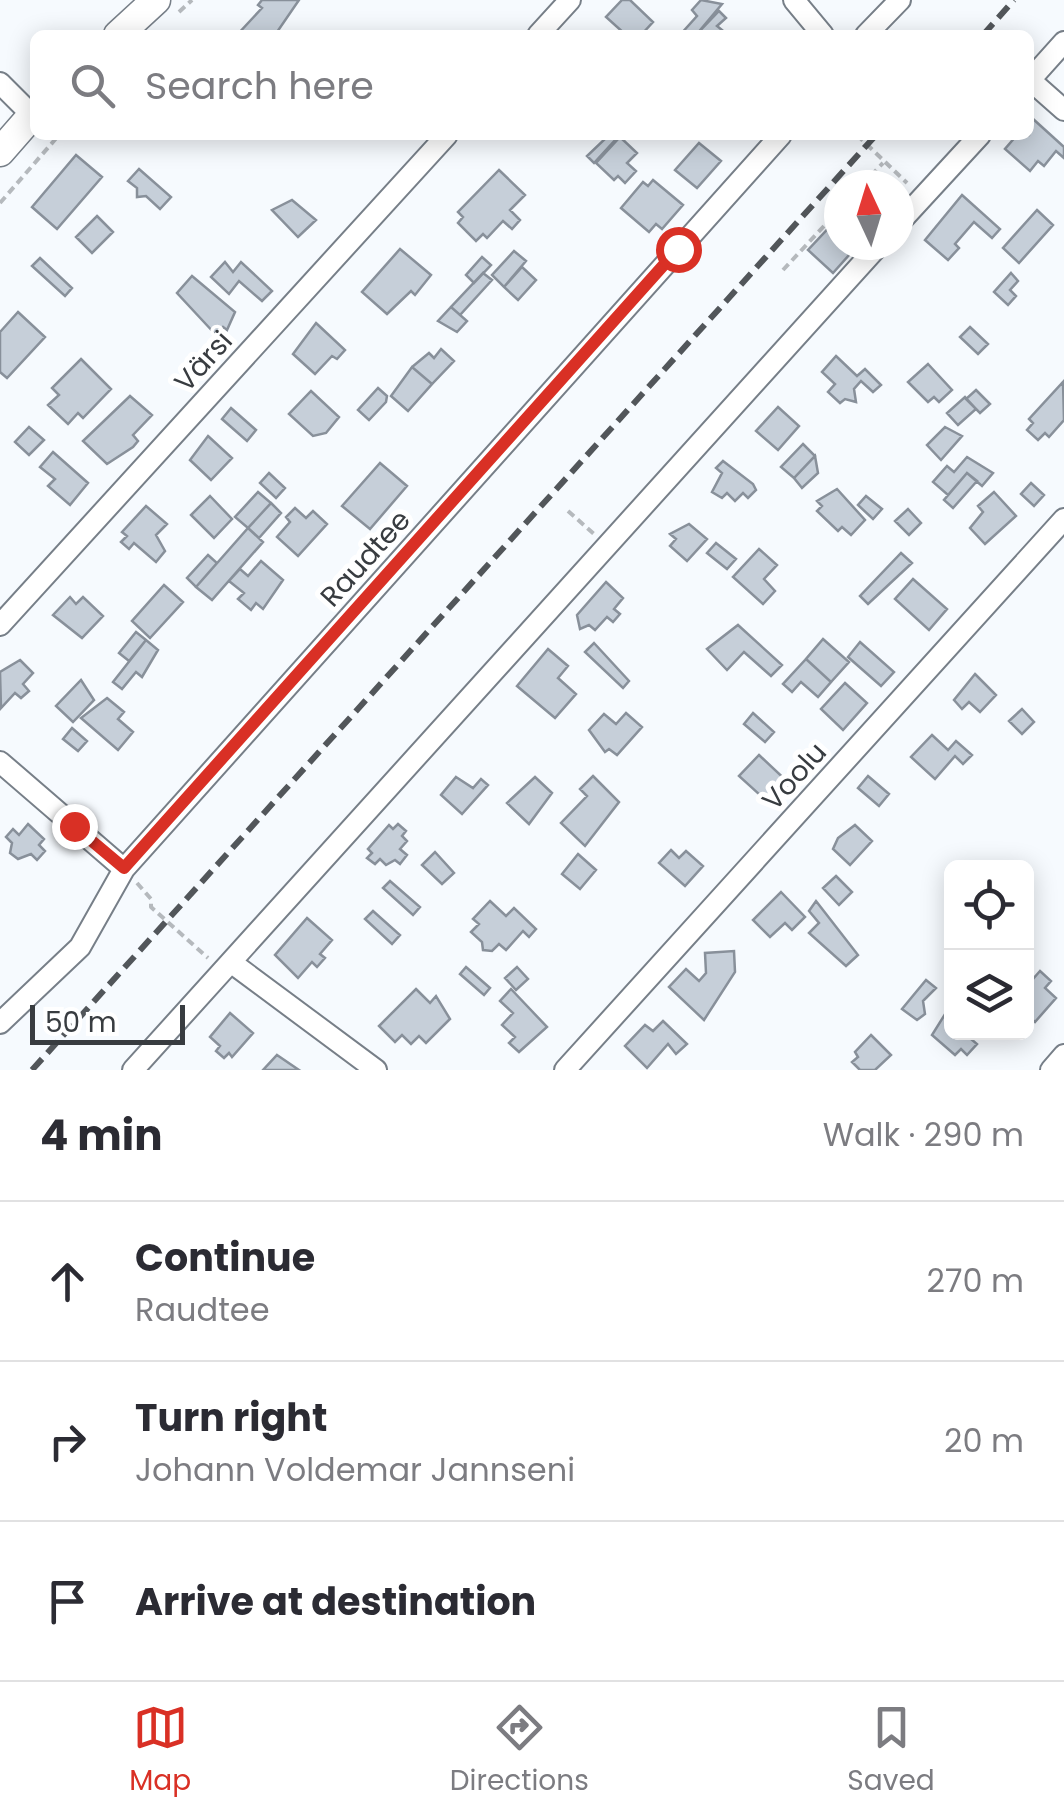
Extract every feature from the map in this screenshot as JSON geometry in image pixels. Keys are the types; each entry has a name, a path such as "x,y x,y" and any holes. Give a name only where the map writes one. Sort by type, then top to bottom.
{"main road":[{"path":"123,30 156,0"},
{"path":"0,152 30,118"}],"street":[{"path":"543,30 570,0"},
{"path":"794,0 819,30"},
{"path":"871,30 900,0"},
{"path":"1034,75 1064,42"},
{"path":"0,83 30,110"},
{"path":"1034,85 1064,110"},
{"name":"Värsi","path":"0,625 442,140"},
{"name":"Raudtee","path":"0,1023 80,947 124,868 777,140"},
{"path":"914,207 975,140"},
{"path":"133,1070 865,260"},
{"name":"Voolu","path":"565,1070 1064,519"},
{"path":"0,762 124,868"},
{"path":"228,967 376,1070"},
{"path":"1051,1070 1064,1055"}],"path":[{"path":"0,203 55,140"},
{"path":"862,140 923,197"},
{"path":"876,170 883,163"},
{"path":"783,270 824,226"},
{"path":"568,511 589,529"},
{"path":"124,868 151,899 151,907 228,967"}],"building":[{"path":"262,0 299,0 278,30 242,30 262,8 258,5"},
{"path":"622,0 630,0 653,22 646,30 620,30 606,17"},
{"path":"701,0 722,4 700,30 684,30 697,16 692,10"},
{"path":"719,11 726,18 717,26 722,30 701,30"},
{"path":"1034,120 1064,147 1064,158 1056,151 1044,166 1038,161 1030,171 1005,149 1013,140 1034,140"},
{"path":"604,140 615,140 594,163 587,156"},
{"path":"617,140 623,140 637,153 627,163 636,171 625,183 618,176 614,180 596,163"},
{"path":"699,143 721,161 697,188 675,170"},
{"path":"76,155 102,177 57,229 32,207"},
{"path":"139,169 171,197 160,209 146,196 137,197 137,188 128,181"},
{"path":"499,170 525,195 510,210 520,220 512,229 503,221 487,238 483,234 476,241 458,223 463,217 458,212"},
{"path":"653,180 683,205 662,229 656,224 649,232 621,208 643,182 648,186"},
{"path":"962,195 1000,229 992,238 974,222 955,244 959,248 948,260 925,240"},
{"path":"292,200 316,220 298,237 272,210"},
{"path":"1037,210 1053,225 1019,263 1003,248"},
{"path":"97,216 113,232 92,253 76,237"},
{"path":"824,233 824,260 845,260 833,273 808,250"},
{"path":"400,249 431,275 415,295 411,291 387,314 362,292"},
{"path":"514,251 526,261 504,287 492,275"},
{"path":"482,257 491,265 474,283 466,275"},
{"path":"40,258 72,288 65,296 32,266"},
{"path":"225,262 233,272 241,262 272,291 262,301 239,281 229,294 211,277"},
{"path":"522,267 536,280 518,300 504,287"},
{"path":"483,273 492,280 460,315 451,307"},
{"path":"1011,273 1018,281 1010,290 1016,296 1008,305 994,292"},
{"path":"192,276 235,312 227,330 223,327 216,335 177,293"},
{"path":"451,307 467,321 457,332 438,321"},
{"path":"18,312 45,337 7,378 0,372 0,332"},
{"path":"316,323 345,350 337,359 332,356 315,374 293,354"},
{"path":"970,327 988,344 978,354 960,337"},
{"path":"441,349 454,361 432,384 412,367 429,353 434,358"},
{"path":"836,356 857,376 865,369 881,385 873,392 861,381 854,389 856,402 845,399 840,403 828,392 835,384 822,372"},
{"path":"81,359 111,389 83,418 78,413 68,424 48,405 59,395 52,388"},
{"path":"928,364 952,390 939,402 934,397 928,402 908,382"},
{"path":"412,367 432,384 408,411 391,396"},
{"path":"1063,382 1064,420 1049,437 1045,433 1038,440 1027,430 1033,423 1029,419"},
{"path":"378,388 387,396 386,402 369,420 358,410"},
{"path":"976,390 990,404 980,413 966,399"},
{"path":"311,391 339,417 326,433 313,436 289,414"},
{"path":"130,396 152,415 133,435 138,441 133,447 107,464 83,441"},
{"path":"965,397 976,409 958,425 947,413"},
{"path":"778,407 799,426 778,450 756,431"},
{"path":"231,408 256,430 247,441 222,419"},
{"path":"29,427 44,440 29,455 15,442"},
{"path":"945,427 962,436 941,460 927,445"},
{"path":"208,436 232,458 211,480 190,460"},
{"path":"803,444 815,456 794,478 781,467"},
{"path":"53,452 88,483 70,505 48,486 55,479 40,467"},
{"path":"815,456 818,473 802,488 794,478"},
{"path":"967,457 993,473 982,486 967,473 948,495 933,482 947,466 954,472"},
{"path":"723,461 753,484 756,490 748,498 743,493 735,501 727,493 722,498 712,492 722,473 716,468"},
{"path":"380,463 407,486 370,529 342,506"},
{"path":"269,473 285,488 276,498 260,483"},
{"path":"967,473 977,481 953,508 944,500"},
{"path":"1031,483 1044,495 1034,506 1021,494"},
{"path":"837,489 865,520 851,535 842,527 838,531 817,511 822,506 817,501"},
{"path":"258,492 271,503 248,528 235,517"},
{"path":"994,492 1016,516 985,544 970,528 983,512 978,506"},
{"path":"210,496 232,519 214,538 191,515"},
{"path":"866,496 882,509 873,519 858,505"},
{"path":"271,503 281,513 259,538 248,528"},
{"path":"146,506 167,524 156,535 165,551 156,562 134,543 129,549 121,542 127,536 122,532"},
{"path":"295,508 306,518 313,511 327,524 298,556 277,537 290,522 286,517"},
{"path":"908,509 921,523 909,535 895,521"},
{"path":"689,524 707,539 687,561 670,546 676,539 670,534"},
{"path":"248,528 263,542 212,600 196,587"},
{"path":"716,543 736,559 727,569 707,553"},
{"path":"759,549 777,565 764,579 775,591 763,604 733,577"},
{"path":"901,553 912,563 868,604 860,596"},
{"path":"208,555 217,563 196,587 187,578"},
{"path":"261,561 283,580 263,609 256,603 251,610 238,599 244,593 229,581 240,569 248,576"},
{"path":"913,579 947,609 929,630 895,599"},
{"path":"606,582 623,598 614,609 620,614 613,622 607,617 595,630 589,625 580,629 577,615"},
{"path":"164,585 183,602 150,638 132,621"},
{"path":"70,597 76,604 83,597 103,616 82,638 53,615"},
{"path":"738,625 782,665 771,676 744,652 727,670 707,649"},
{"path":"136,632 146,640 129,661 119,653"},
{"path":"823,639 849,662 831,682 806,659"},
{"path":"146,640 158,650 142,677 136,672 122,689 113,682"},
{"path":"860,642 894,672 881,686 848,657"},
{"path":"594,643 629,681 623,688 585,652"},
{"path":"548,649 568,666 558,678 576,694 555,718 517,686"},
{"path":"806,659 831,682 818,697 801,682 792,692 783,684"},
{"path":"20,660 33,673 23,684 29,691 21,698 15,693 1,708 0,672"},
{"path":"975,674 996,695 980,712 969,702 962,709 954,700"},
{"path":"81,680 94,700 73,722 56,706"},
{"path":"845,683 867,703 843,730 821,709"},
{"path":"107,698 124,712 118,719 133,732 118,750 81,718"},
{"path":"1022,709 1034,722 1022,734 1009,721"},
{"path":"626,713 642,727 617,755 609,749 605,752 589,730 604,714 616,724"},
{"path":"753,713 774,732 765,742 744,724"},
{"path":"72,728 87,741 78,751 63,739"},
{"path":"932,735 948,750 956,741 972,755 963,764 955,756 935,779 911,757"},
{"path":"759,755 790,784 771,805 739,776"},
{"path":"593,776 619,802 585,846 561,823 587,796 580,789"},
{"path":"868,776 889,794 879,806 858,788"},
{"path":"456,777 473,788 481,779 488,785 462,814 441,795"},
{"path":"535,777 552,793 529,824 507,803"},
{"path":"28,824 44,839 39,845 45,851 37,860 31,854 18,859 10,853 12,843 6,837 13,829 19,835"},
{"path":"398,824 406,831 402,836 407,841 400,849 407,855 400,864 395,860 386,865 380,859 375,864 367,858 372,853 368,849 389,825 393,829"},
{"path":"855,825 872,841 850,865 833,849 838,838"},
{"path":"671,850 679,858 686,851 703,866 685,886 659,863"},
{"path":"435,852 454,873 442,884 422,865"},
{"path":"578,854 596,870 580,889 562,874"},
{"path":"836,876 852,892 839,905 823,888"},
{"path":"390,881 420,907 413,915 383,888"},
{"path":"781,892 805,917 792,930 785,923 770,937 753,920"},
{"path":"490,901 506,916 514,908 536,929 529,937 523,931 506,950 499,944 492,951 483,950 482,942 471,932 479,924 473,919"},
{"path":"816,901 858,955 846,966 809,933 819,923 809,911"},
{"path":"373,911 400,935 392,944 365,919"},
{"path":"307,918 332,940 320,954 325,958 317,967 312,962 298,978 275,955"},
{"path":"734,951 735,972 704,1020 669,987 686,969 699,981 706,973 705,953"},
{"path":"466,967 490,988 484,995 460,974"},
{"path":"517,967 528,979 516,990 505,978"},
{"path":"1040,971 1051,981 1045,988 1056,998 1035,1022 1034,1021 1034,978"},
{"path":"926,980 936,988 923,1001 925,1014 917,1020 902,1009"},
{"path":"416,989 430,1003 436,996 450,1019 426,1043 419,1036 411,1044 402,1035 395,1042 379,1026"},
{"path":"511,989 547,1027 519,1052 509,1043 515,1037 502,1025 513,1013 500,1001"},
{"path":"230,1013 253,1033 232,1057 229,1053 224,1058 216,1051 220,1046 210,1037"},
{"path":"944,1016 944,1040 972,1040 977,1044 967,1055 961,1049 955,1055 932,1035"},
{"path":"663,1021 687,1044 676,1054 668,1044 647,1068 625,1046 645,1025 653,1031"},
{"path":"871,1035 891,1055 875,1070 860,1070 852,1062 858,1057 855,1052"},
{"path":"277,1055 299,1070 263,1070"}],"railway":[{"path":"987,30 1014,0"},
{"path":"32,1070 871,140"}],"route":[{"path":"74,826 124,868 678,249"}]}
